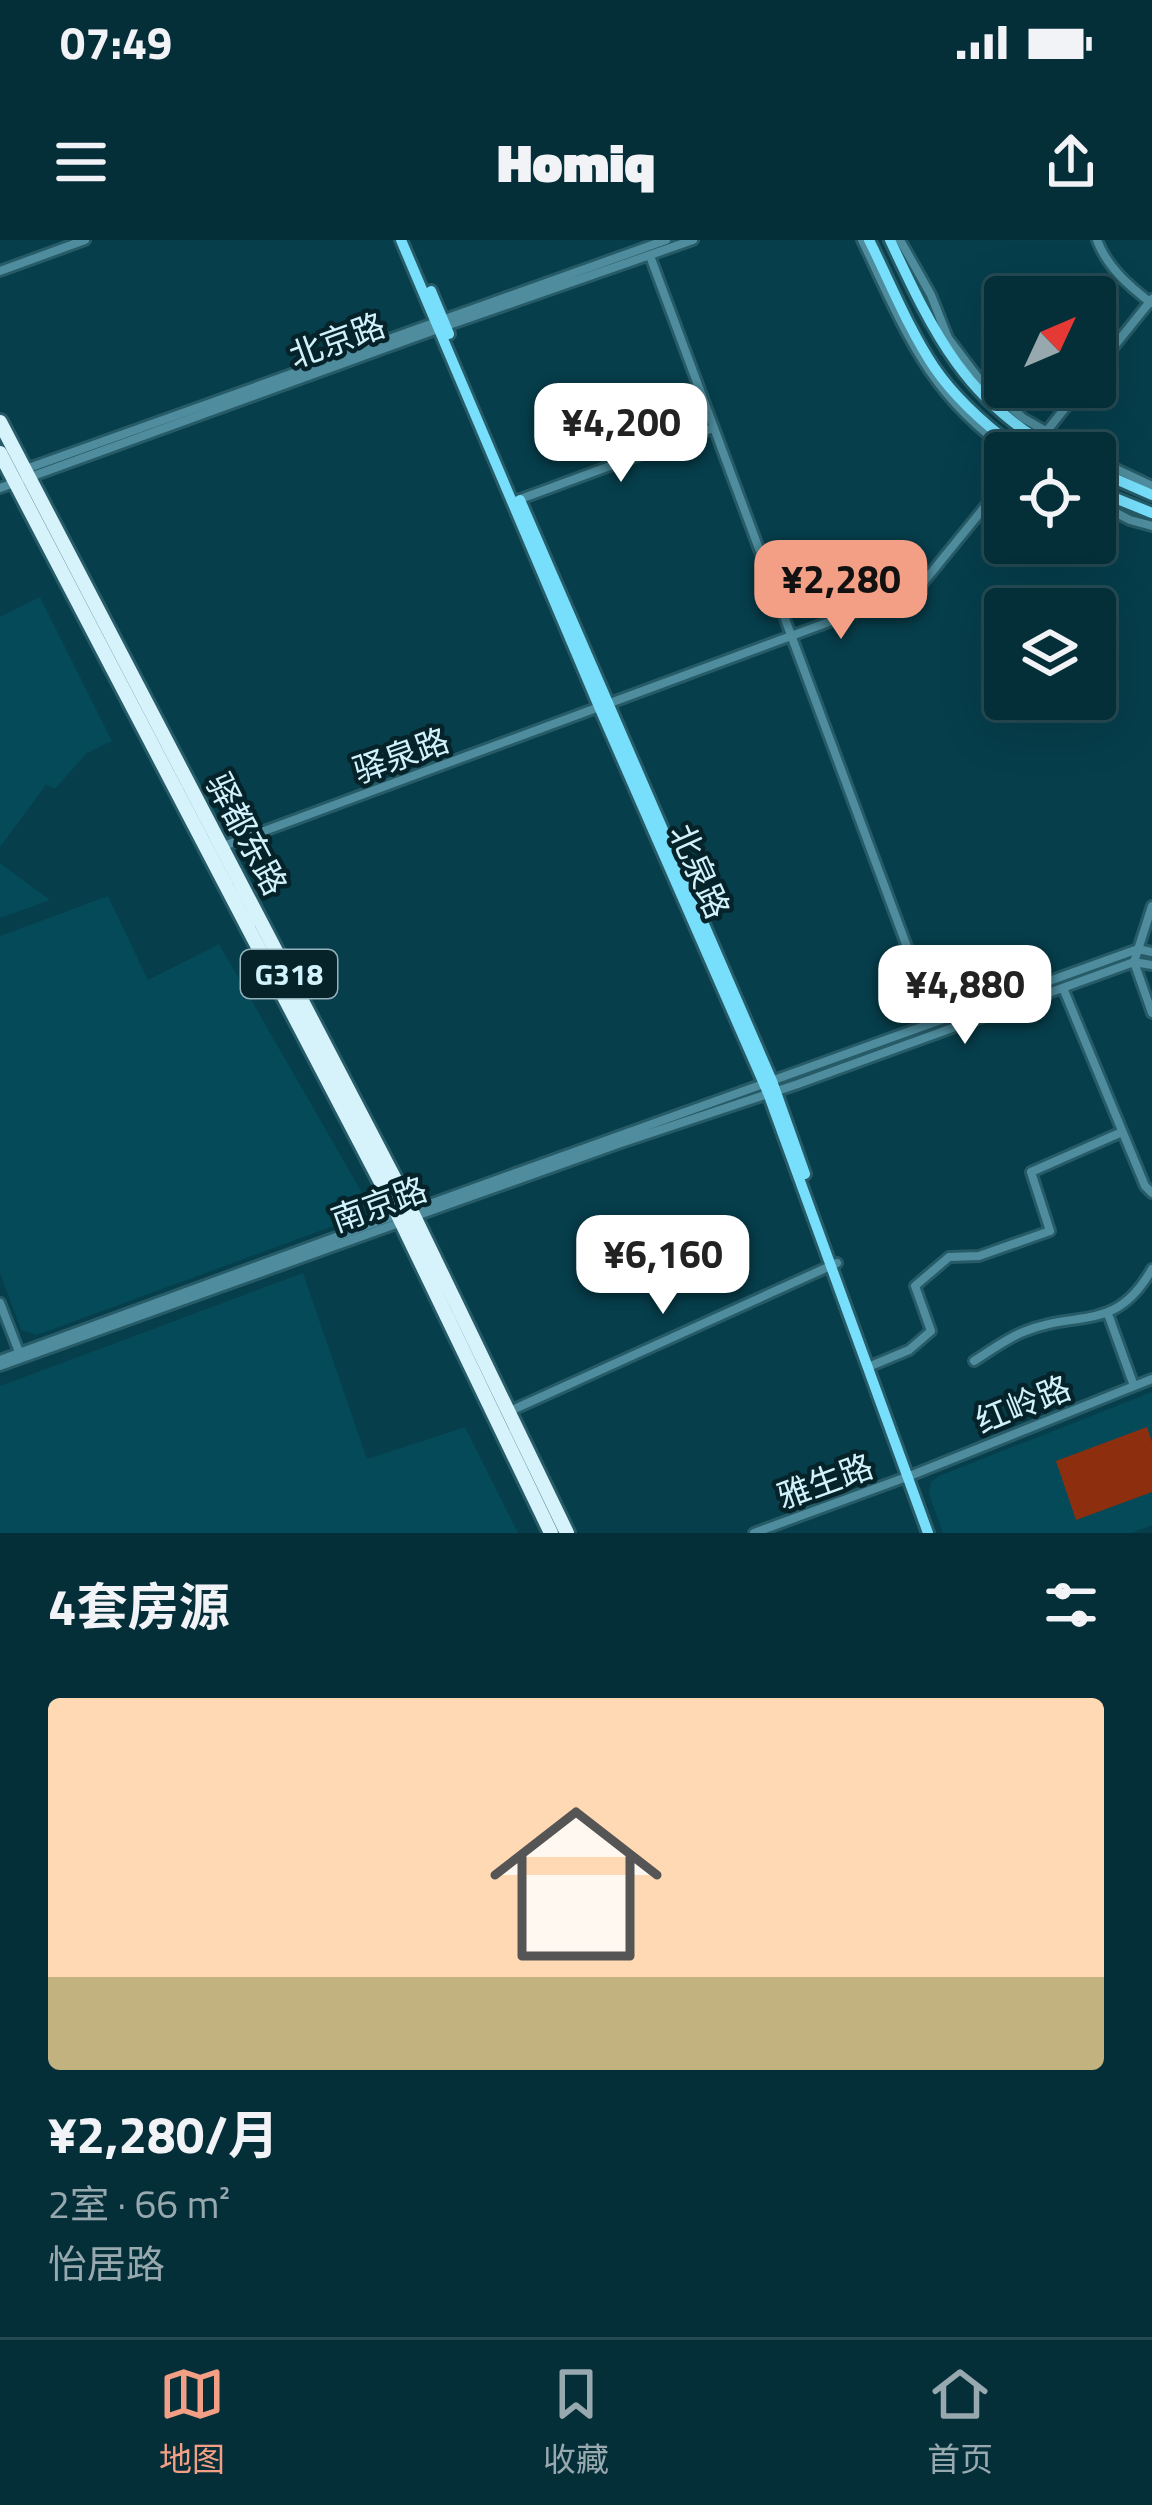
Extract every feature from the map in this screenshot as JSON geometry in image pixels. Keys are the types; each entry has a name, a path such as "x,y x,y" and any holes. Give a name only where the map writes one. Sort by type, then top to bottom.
{"highway":[{"name":"驿都东路","path":"0,422 13,478"},
{"name":"驿都东路","path":"0,453 216,849 567,1533"},
{"name":"驿都东路","path":"406,1216 551,1533"}],"main road":[{"name":"北泉路","path":"405,240 770,1087 931,1533"},
{"path":"865,240 936,369 969,407 1000,432"},
{"path":"890,240 923,311 959,370 1015,426 1029,432"},
{"path":"1116,477 1152,490"},
{"path":"1116,498 1152,513"},
{"name":"北泉路","path":"834,1264 910,1476"}],"street":[{"path":"0,271 85,240"},
{"name":"北京路","path":"13,478 666,240"},
{"name":"北京路","path":"441,324 693,240"},
{"path":"865,240 911,344 931,376 985,432"},
{"path":"900,240 963,361 1036,432"},
{"path":"1096,240 1126,284 1151,302 1116,344"},
{"path":"650,256 935,1022"},
{"path":"1045,432 1065,408"},
{"path":"516,500 712,428"},
{"path":"1116,470 1152,490"},
{"name":"驿泉路","path":"216,849 919,589 984,508"},
{"path":"1116,513 1152,526"},
{"path":"1152,906 1134,962 1152,1013"},
{"path":"770,1087 1138,949 1152,952"},
{"path":"770,1087 1134,962 1152,965"},
{"path":"1063,988 1145,1186 1152,1192"},
{"name":"南京路","path":"20,1356 770,1087"},
{"path":"873,1365 909,1350 931,1331 915,1286 949,1256 979,1256 1050,1231 1030,1172 1122,1132"},
{"path":"508,1412 834,1264"},
{"path":"974,1360 1024,1331 1108,1314 1140,1291 1152,1269"},
{"path":"0,1303 20,1356 0,1363"},
{"path":"1108,1314 1134,1385"},
{"name":"红岭路","path":"910,1476 1152,1378"},
{"name":"雅生路","path":"754,1533 910,1476"}],"shaded area":[{"path":"40,597 112,741 87,753 55,789 46,785 0,847 0,617"},
{"path":"0,863 50,900 0,918"},
{"path":"108,896 148,980 219,944 364,1196 366,1214 37,1335 21,1330 0,1273 0,936"},
{"path":"303,1273 367,1459 465,1427 518,1533 0,1533 0,1386"},
{"path":"1152,1392 1152,1525 1132,1533 943,1533 929,1494 931,1482 939,1476"},
{"path":"1147,1427 1152,1442 1152,1492 1076,1520 1056,1461"}]}
